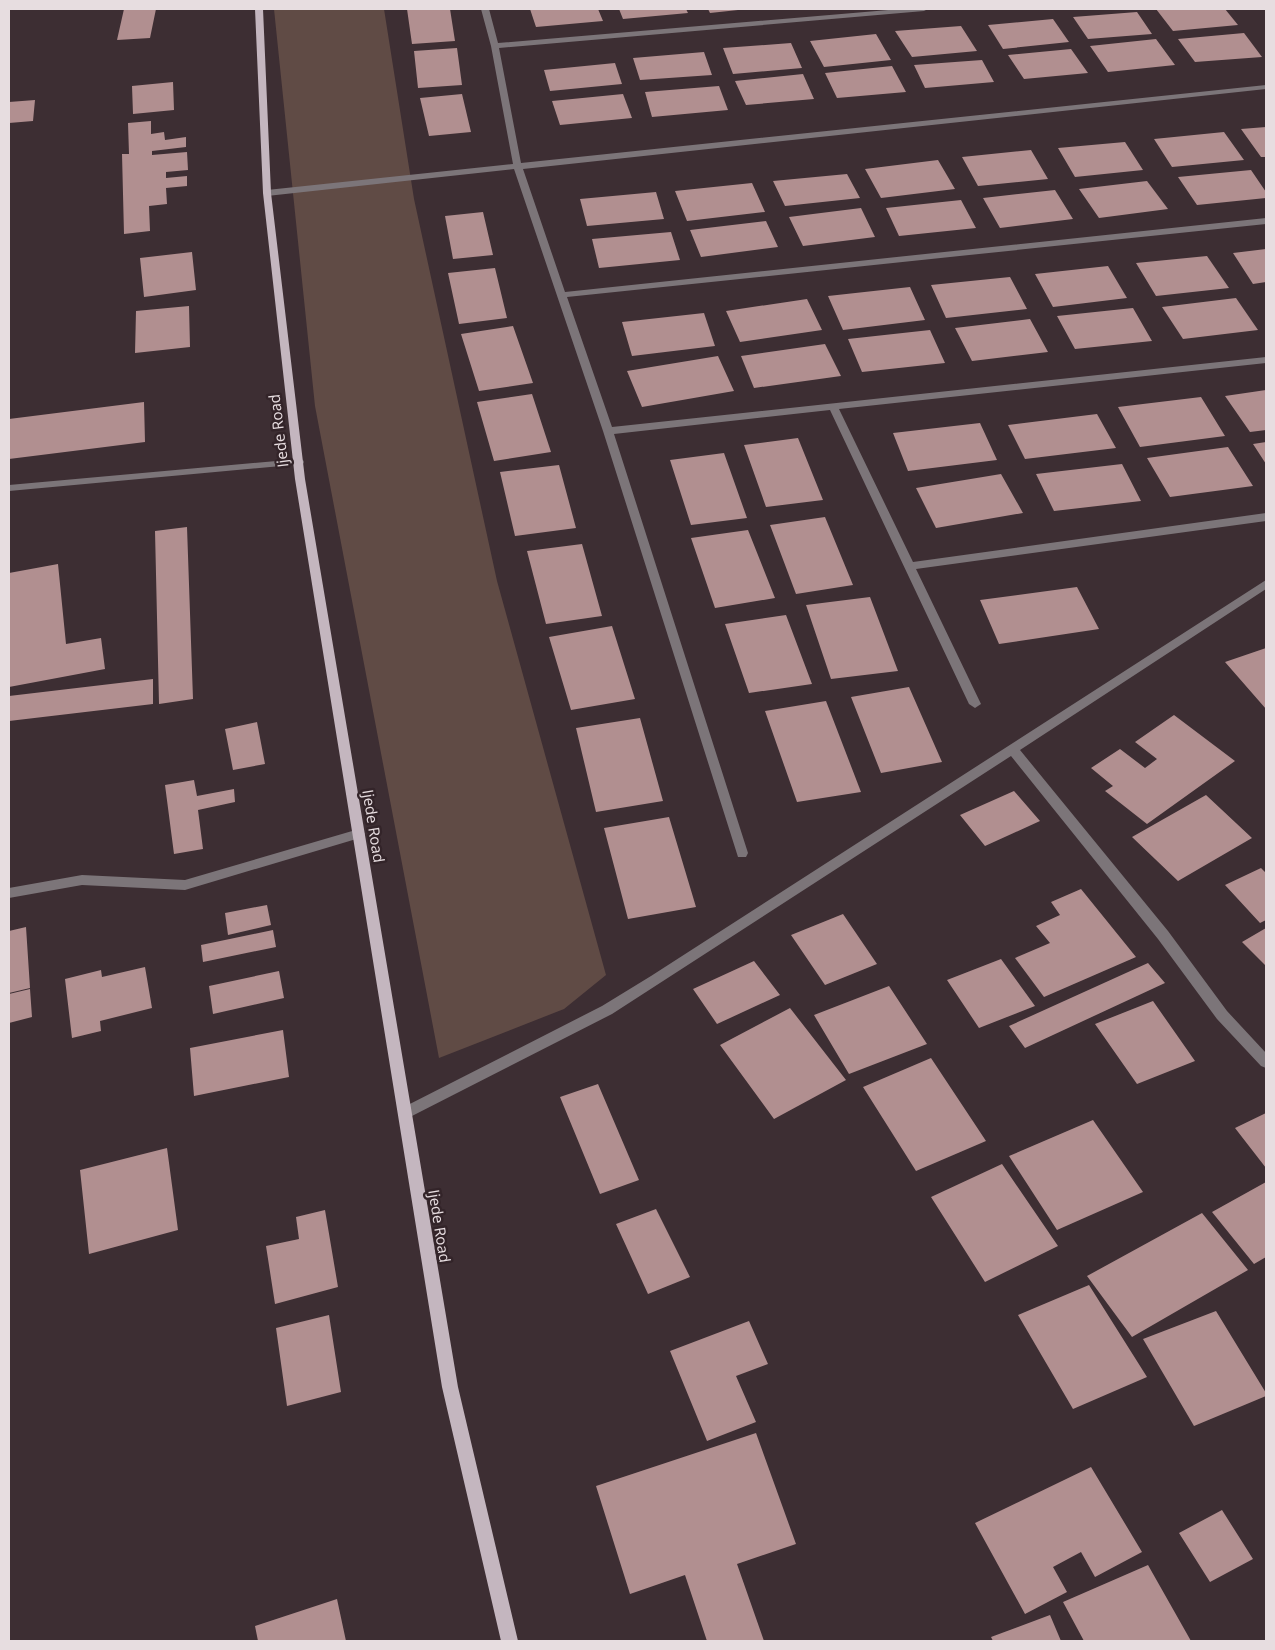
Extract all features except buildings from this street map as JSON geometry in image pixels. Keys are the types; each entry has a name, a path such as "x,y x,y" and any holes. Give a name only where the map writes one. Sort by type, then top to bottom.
{"main road":[{"name":"Ijede Road","path":"259,9 267,193 300,479 450,1387 510,1641"}],"street":[{"path":"485,9 495,46 517,165 608,431 742,853"},
{"path":"495,46 924,9"},
{"path":"267,193 1266,87"},
{"path":"562,295 1266,221"},
{"path":"608,431 1266,360"},
{"path":"833,407 911,566 975,704"},
{"path":"9,488 299,462"},
{"path":"911,566 1266,517"},
{"path":"405,1113 615,1005 1266,584"},
{"path":"1012,749 1163,935 1222,1015 1266,1062"},
{"path":"9,893 82,880 185,885 359,834"}],"shaded area":[{"path":"274,9 384,9 414,199 497,581 606,975 564,1009 439,1058 315,406"}]}
